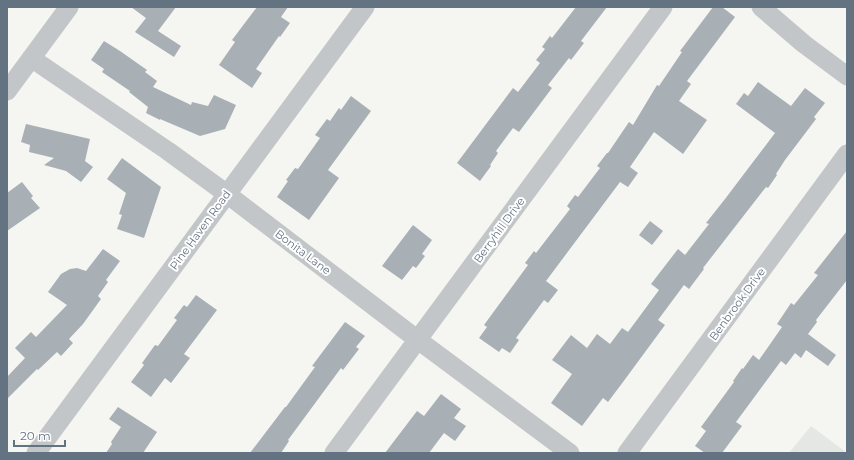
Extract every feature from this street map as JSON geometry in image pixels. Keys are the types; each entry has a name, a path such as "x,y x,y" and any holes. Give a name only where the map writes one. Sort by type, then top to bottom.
{"street":[{"path":"7,91 68,7"},
{"name":"Pine Haven Road","path":"36,453 365,7"},
{"name":"Berryhill Drive","path":"334,453 663,7"},
{"path":"761,7 804,44 847,76"},
{"name":"Bonita Lane","path":"31,58 150,138 227,194 418,340 570,453"},
{"name":"Benbrook Drive","path":"627,453 847,154"}],"shaded area":[{"path":"811,426 847,453 789,453"}],"building":[{"path":"131,7 176,7 158,31 181,46 174,57 135,32 146,18"},
{"path":"257,7 288,7 281,17 290,23 256,69 262,73 252,88 219,65 235,42 232,40"},
{"path":"576,7 607,7 581,41 584,43 571,60 569,58 548,85 552,88 519,132 513,128 496,151 498,153 480,181 457,163 513,88 518,92 540,63 536,60 545,49 542,47 550,36 552,38"},
{"path":"713,7 722,7 735,17 687,81 691,84 679,101 707,120 683,154 654,132 630,167 638,173 628,187 620,182 546,281 558,290 548,303 544,300 516,338 519,340 510,353 502,348 499,352 479,338 487,327 484,325 528,265 525,263 534,251 536,253 570,209 567,206 575,195 578,197 600,168 597,166 608,153 629,122 633,125 657,85 659,86 682,52 680,51"},
{"path":"104,41 147,70 145,72 157,81 153,87 191,105 192,102 208,106 214,95 236,105 225,129 200,136 146,113 148,107 129,92 130,91 102,72 104,69 91,60"},
{"path":"758,82 791,106 805,88 825,103 814,117 816,119 785,160 768,188 766,187 703,268 704,269 689,289 684,285 658,320 665,325 608,402 603,398 582,426 551,403 572,374 552,360 571,335 587,348 597,334 610,344 622,328 628,332 659,290 651,284 678,249 685,255 709,224 706,223 775,133 736,104 744,93 748,96"},
{"path":"351,96 371,111 328,170 339,178 309,220 277,197 288,181 286,180 295,168 298,169 320,138 315,135 327,119 330,121 339,108 341,110"},
{"path":"26,124 90,139 85,161 93,167 81,182 66,171 44,165 54,158 29,152 30,145 21,142"},
{"path":"122,158 161,187 144,238 117,229 122,215 119,214 126,193 107,179"},
{"path":"22,182 33,196 31,198 40,208 7,231 7,193"},
{"path":"650,221 663,231 652,245 639,235"},
{"path":"413,225 432,240 422,254 425,256 416,268 413,266 402,280 382,266"},
{"path":"847,231 847,280 816,320 817,322 808,334 836,355 828,366 806,350 801,358 795,353 786,365 781,361 736,422 742,426 722,453 705,453 695,446 706,431 701,427 734,382 733,381 742,368 743,369 753,355 759,360 782,327 777,324 791,303 794,305 818,275 814,273"},
{"path":"103,249 120,261 106,280 108,282 98,296 101,299 83,324 69,339 73,343 61,356 57,352 38,370 37,369 7,399 7,377 25,358 15,348 31,332 36,337 67,305 48,292 61,274 70,269 77,268 86,271"},
{"path":"196,295 217,310 184,354 190,358 171,383 165,378 151,397 131,382 144,365 142,363 155,345 158,346 177,320 174,318 184,305 187,307"},
{"path":"345,322 365,336 356,347 359,349 343,370 341,368 288,440 289,441 281,453 250,453 286,407 315,367 312,366"},
{"path":"441,394 461,409 454,418 466,426 455,441 444,433 429,453 385,453 417,411 424,416"},
{"path":"118,407 157,432 143,453 106,453 121,427 109,419"}]}
